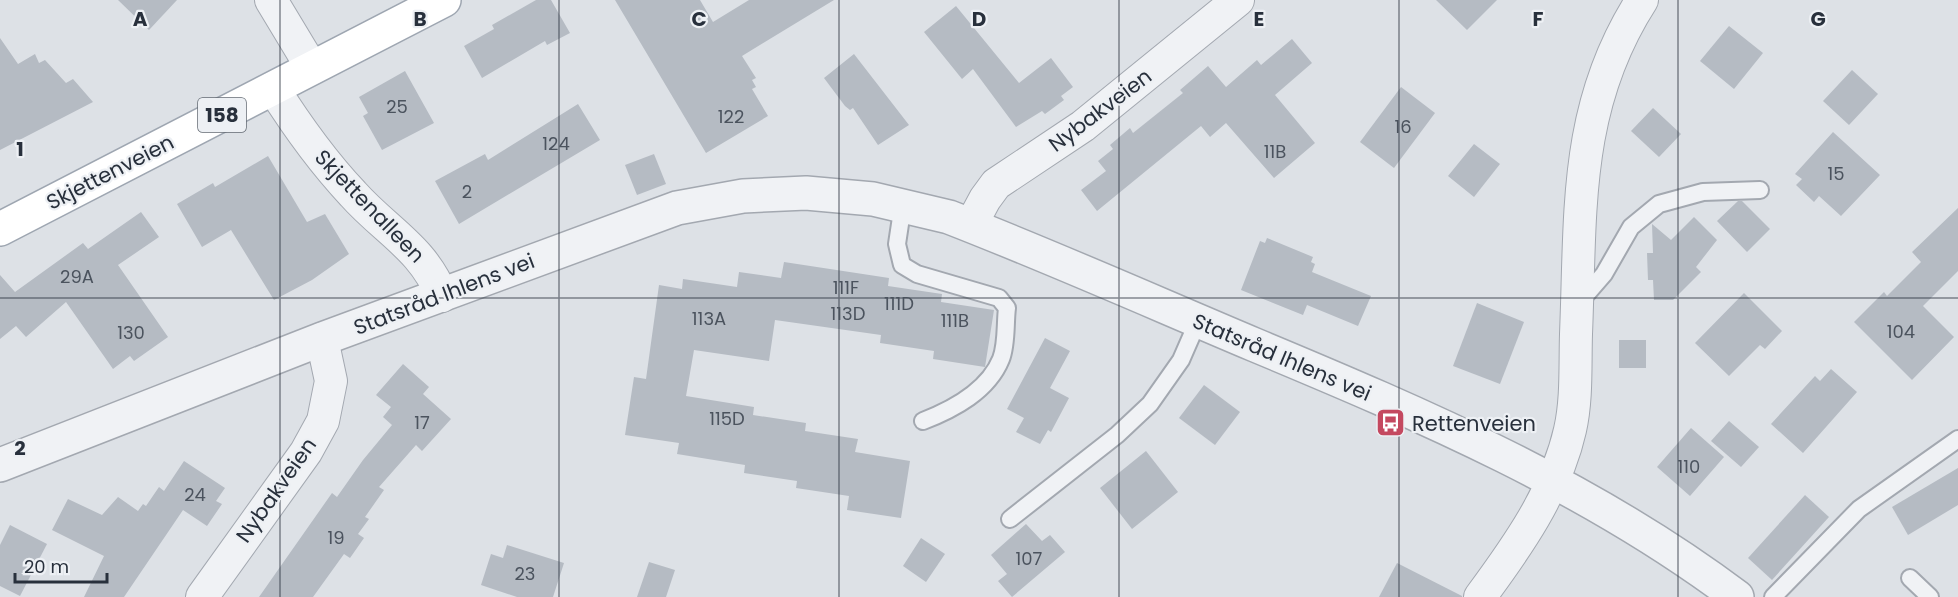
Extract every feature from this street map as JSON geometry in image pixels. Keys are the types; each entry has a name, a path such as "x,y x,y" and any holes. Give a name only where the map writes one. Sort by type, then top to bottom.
{"main road":[{"name":"Skjettenveien","path":"0,229 444,0"}],"street":[{"path":"271,0 312,68"},
{"name":"Nybakveien","path":"971,225 996,184 1083,126 1238,0"},
{"path":"1480,597 1516,547 1552,480 1566,443 1573,409 1584,165 1589,124 1602,79 1642,0"},
{"name":"Skjettenalleen","path":"273,88 307,141 333,172 376,218 424,260 434,274 442,296"},
{"name":"Statsråd Ihlens vei","path":"0,465 322,339 442,296 622,226 698,203 743,196 806,193 903,204 971,225 1373,395 1552,480 1642,532 1737,597"},
{"name":"Nybakveien","path":"202,597 306,452 323,421 331,381 322,339"}],"lane":[{"path":"1578,305 1604,274 1631,227 1659,204 1703,192 1760,190"},
{"path":"903,204 897,244 902,266 917,274 999,298 1007,308 1002,357 992,375 962,404 923,421"},
{"path":"1010,519 1117,435 1150,404 1181,360 1198,321"},
{"path":"1773,597 1859,509 1958,439"},
{"path":"1910,578 1930,597"}],"building":[{"path":"118,0 177,0 149,30"},
{"path":"536,0 551,0 570,33 547,45 545,41 482,78 464,46 494,29 492,25"},
{"path":"615,0 700,0 713,22 749,0 834,0 742,56 756,78 752,80 756,87 752,89 768,116 706,153"},
{"path":"1436,0 1497,0 1467,30"},
{"path":"956,6 1019,83 1051,58 1073,87 1061,96 1064,100 1045,114 1042,111 1016,127 973,69 962,79 924,32"},
{"path":"1729,26 1763,53 1734,89 1700,61"},
{"path":"0,38 18,64 35,54 39,63 45,60 66,83 73,79 93,102 0,150"},
{"path":"1292,39 1312,63 1275,95 1315,143 1274,178 1226,123 1210,137 1201,126 1097,211 1081,190 1106,171 1098,161 1113,149 1110,145 1130,128 1133,133 1183,93 1180,90 1208,66 1226,87 1257,60 1261,65"},
{"path":"854,54 909,125 878,145 853,108 850,110 845,106 824,78"},
{"path":"1852,70 1878,94 1849,125 1823,101"},
{"path":"405,71 434,123 382,150 363,116 368,113 359,97"},
{"path":"1401,87 1435,113 1394,168 1360,142"},
{"path":"578,104 600,140 459,224 435,181 485,154 488,160"},
{"path":"1653,108 1681,134 1659,157 1631,131"},
{"path":"1833,132 1880,175 1841,216 1819,196 1814,202 1796,185 1802,179 1795,174"},
{"path":"1474,144 1500,164 1474,197 1448,176"},
{"path":"654,154 666,184 637,195 625,165"},
{"path":"268,156 307,222 325,214 349,254 312,280 274,300 231,230 202,247 177,204 213,183 215,187"},
{"path":"1738,201 1742,201 1770,229 1747,252 1717,221"},
{"path":"1958,208 1958,271 1923,306 1954,337 1912,380 1854,322 1884,292 1887,296 1921,262 1912,252"},
{"path":"141,212 159,237 118,265 168,337 134,361 130,356 113,369 66,302 26,337 16,326 0,339 0,275 15,292 83,243 88,249"},
{"path":"1694,217 1717,240 1696,267 1701,272 1673,300 1654,300 1653,280 1648,280 1647,253 1653,253 1652,224 1671,240"},
{"path":"1267,238 1313,257 1311,262 1315,264 1312,272 1371,296 1358,326 1307,305 1303,315 1241,290 1260,241 1265,243"},
{"path":"784,262 889,278 888,286 942,294 941,302 994,310 985,367 933,359 934,351 880,343 881,335 775,320 769,361 694,350 686,396 754,407 753,415 806,423 805,431 858,439 855,452 910,461 901,518 847,510 849,496 796,488 797,481 744,473 745,465 677,454 679,443 625,435 634,377 646,379 659,285 682,289 683,279 737,287 739,272 781,278"},
{"path":"1744,293 1782,331 1765,349 1760,345 1729,376 1695,343"},
{"path":"1477,303 1524,322 1500,384 1453,366"},
{"path":"1045,338 1070,351 1050,388 1069,398 1051,432 1048,430 1040,444 1016,432 1024,418 1007,409"},
{"path":"1619,340 1646,340 1646,368 1619,368"},
{"path":"403,364 429,387 423,394 451,419 422,451 416,445 379,487 384,490 365,517 369,519 358,534 364,538 350,558 344,554 313,597 259,597 332,493 337,497 392,425 383,417 391,407 376,395"},
{"path":"1831,369 1857,392 1803,453 1771,424 1815,376 1820,381"},
{"path":"1204,385 1240,412 1215,445 1179,418"},
{"path":"1729,421 1759,447 1741,467 1711,441"},
{"path":"1691,428 1724,457 1690,496 1657,467"},
{"path":"1146,451 1178,492 1132,529 1100,488"},
{"path":"184,461 225,488 216,501 222,504 207,526 183,510 124,597 84,597 104,556 52,530 68,499 102,515 118,497 138,511 143,504 146,506 159,487 164,491"},
{"path":"1958,468 1958,505 1908,535 1892,507"},
{"path":"1805,495 1829,517 1772,580 1748,558"},
{"path":"1026,524 1042,541 1050,535 1065,552 1012,597 998,581 1007,574 991,555"},
{"path":"10,525 47,544 20,596 0,586 0,545"},
{"path":"921,538 945,554 926,582 903,566"},
{"path":"507,545 564,563 553,597 517,597 481,585 491,554 503,558"},
{"path":"649,562 675,570 666,597 637,597"},
{"path":"1397,563 1462,596 1462,597 1379,597"}],"place":[{"name":"Rettenveien","path":"1391,423"}]}
